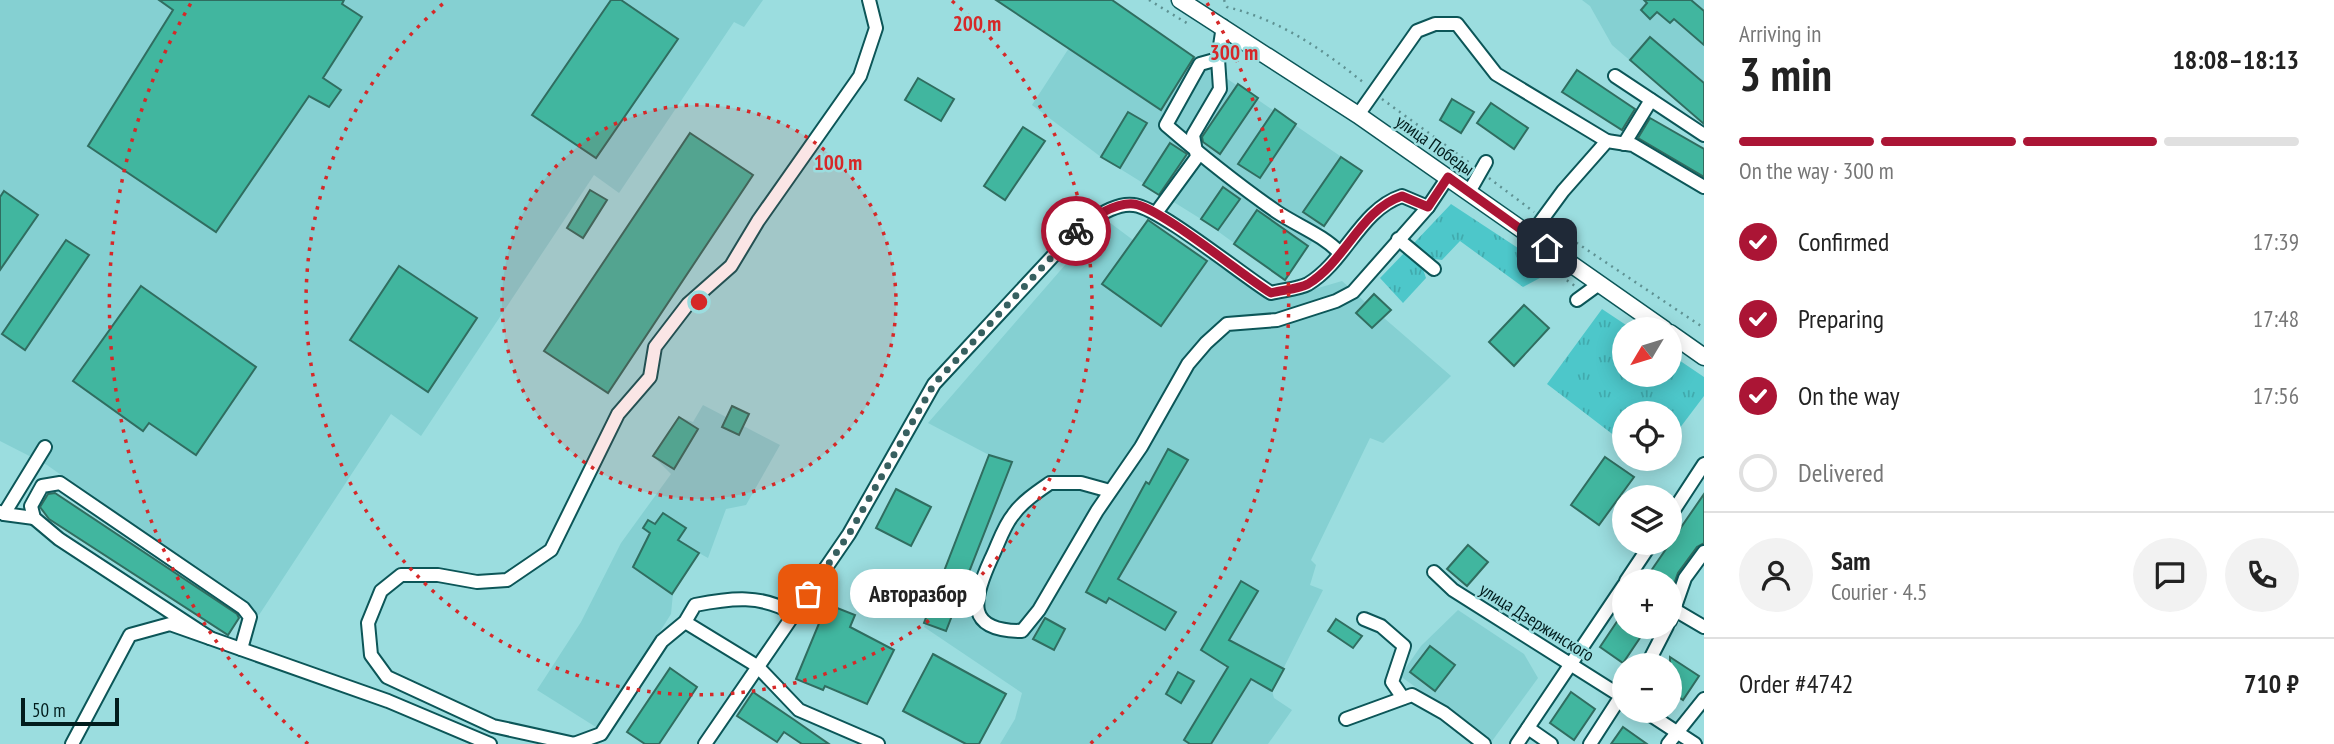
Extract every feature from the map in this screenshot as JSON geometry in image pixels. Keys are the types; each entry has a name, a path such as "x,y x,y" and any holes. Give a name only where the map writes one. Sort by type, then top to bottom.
{"main road":[{"name":"улица Победы","path":"1181,0 1358,115 1469,192 1530,236 1587,292 1639,317"},
{"path":"1682,341 1704,357"}],"street":[{"path":"794,614 760,598 724,600 695,606 685,622 662,641 601,734 575,744 493,726 387,677 371,654 368,623 382,591 401,575 438,575 477,582 507,580 551,550 618,414 650,377 654,348 688,304 731,266 780,188 860,76 876,28 869,0"},
{"path":"1358,115 1417,31 1434,24 1457,24 1496,74 1607,141 1633,145 1704,187"},
{"path":"1156,213 1197,157 1194,135 1220,89 1218,59 1223,26"},
{"path":"1218,59 1200,64 1166,125 1235,183 1307,233 1326,239 1340,253"},
{"path":"1615,76 1704,135"},
{"path":"1623,144 1651,100"},
{"path":"1530,236 1607,141"},
{"path":"1469,192 1484,167"},
{"path":"1110,492 1081,483 1049,483 1012,516 978,590 976,609 985,624 1000,631 1022,631 1039,610 1110,492 1142,447 1188,364 1227,324 1277,320 1336,301 1353,292 1428,207 1448,177"},
{"path":"705,744 849,534 934,384 1080,227 1108,210 1134,204 1156,213 1271,293 1307,284 1340,253 1383,202 1402,196 1428,207"},
{"path":"1398,239 1434,269"},
{"path":"34,518 2,513 45,447"},
{"path":"1682,498 1704,464"},
{"path":"210,638 59,540 34,518 30,506 42,486 60,483 243,608 250,617 242,649"},
{"path":"1682,587 1704,552"},
{"name":"улица Дзержинского","path":"1434,572 1453,590 1612,690"},
{"path":"1517,744 1612,602"},
{"path":"1364,619 1381,626 1404,646 1392,682 1403,698"},
{"path":"1682,619 1704,627"},
{"path":"685,622 757,666 799,709 862,741 878,744"},
{"path":"72,744 130,635 170,624 388,701 490,744"},
{"path":"1346,719 1412,695 1444,713 1484,744"},
{"path":"1668,744 1704,699"},
{"path":"1590,744 1612,713"},
{"path":"1662,723 1695,744"},
{"path":"1528,728 1551,744"}],"path":[{"path":"1149,0 1199,30"},
{"path":"1224,0 1227,7 1258,14 1322,48 1375,93 1484,167 1543,218 1704,328"},
{"path":"1543,263 1587,292"}],"shaded area":[{"path":"0,0 763,0 744,27 734,22 619,193 594,175 421,436 391,414 259,615 47,465 0,441"},
{"path":"996,0 1112,0 1362,171 1285,280 1201,219 1101,157 1032,105 1069,48"},
{"path":"1582,0 1704,0 1704,124 1612,45 1590,6"},
{"path":"1105,219 1133,240 1148,220 1207,261 1212,256 1277,300 1342,281 1365,302 1374,294 1391,310 1384,318 1451,376 1383,443 1370,438 1311,560 1316,565 1310,585 1323,590 1272,691 1274,698 1292,710 1268,744 1000,744 1015,719 1022,693 924,627 989,455 928,423"},
{"path":"703,405 780,445 746,505 726,509 708,558 699,553 673,593 671,614 599,729 537,690 581,622 621,543 671,474 653,456 679,417 693,422"},
{"path":"1458,610 1524,654 1538,678 1492,741 1400,676 1421,646"}],"green space":[{"path":"1451,204 1553,271 1523,287 1460,241 1442,260 1427,258 1414,243"},
{"path":"1407,250 1421,263 1426,278 1403,303 1380,278"},
{"path":"1602,309 1614,317 1612,387 1682,387 1682,362 1704,377 1704,396 1682,425 1682,401 1612,401 1612,434 1547,384"}],"building":[{"path":"159,0 344,0 342,4 362,17 323,78 341,90 329,107 309,96 216,232 88,146 173,10"},
{"path":"611,0 621,0 678,39 596,158 532,115"},
{"path":"996,0 1112,0 1194,57 1161,110"},
{"path":"1644,0 1691,0 1704,11 1704,45 1674,19 1670,23 1657,12 1650,19 1641,10 1647,3"},
{"path":"1650,37 1704,83 1704,124 1630,60"},
{"path":"1577,70 1635,109 1622,130 1562,92"},
{"path":"918,78 954,99 941,121 905,100"},
{"path":"1238,84 1258,98 1220,154 1203,142 1202,137"},
{"path":"1452,99 1474,112 1461,133 1440,120"},
{"path":"1491,103 1528,128 1514,149 1477,123"},
{"path":"1275,109 1296,124 1260,178 1238,164"},
{"path":"1128,112 1147,123 1120,168 1101,157"},
{"path":"1650,118 1704,149 1704,177 1638,138"},
{"path":"1023,127 1045,141 1005,200 984,186"},
{"path":"690,133 753,175 608,393 544,351"},
{"path":"1170,143 1187,154 1159,195 1143,185"},
{"path":"1341,157 1362,171 1324,226 1303,212"},
{"path":"1223,187 1240,199 1218,230 1201,219"},
{"path":"590,190 607,200 583,238 567,228"},
{"path":"4,191 38,215 0,270 0,197"},
{"path":"1257,210 1308,246 1285,280 1234,244"},
{"path":"1148,220 1207,261 1161,326 1102,284"},
{"path":"66,240 89,255 25,350 2,334"},
{"path":"399,266 477,318 428,392 350,340"},
{"path":"141,286 256,367 196,455 149,423 143,431 73,381"},
{"path":"1374,294 1391,310 1372,328 1356,313"},
{"path":"1524,305 1549,328 1514,366 1489,342"},
{"path":"732,406 749,414 739,435 722,427"},
{"path":"679,417 698,429 674,469 653,456"},
{"path":"1168,449 1188,460 1118,579 1176,612 1165,630 1109,598 1106,603 1086,592 1146,482 1149,484"},
{"path":"989,455 1012,462 946,631 924,623"},
{"path":"1605,457 1612,462 1612,471 1625,471 1634,477 1628,485 1612,485 1612,507 1599,525 1571,505"},
{"path":"896,489 931,507 911,546 876,528"},
{"path":"55,493 237,614 239,618 228,635 49,519 40,507 48,494"},
{"path":"1704,494 1704,543 1697,547 1681,569 1652,569 1662,555 1682,555 1682,526"},
{"path":"663,513 686,528 678,540 699,553 672,594 633,567 650,533 643,528 648,520 655,524"},
{"path":"1468,545 1488,562 1467,586 1447,569"},
{"path":"1241,581 1258,591 1229,640 1284,669 1272,691 1251,679 1211,744 1190,744 1184,740 1228,667 1201,650"},
{"path":"827,604 855,615 850,627 894,650 867,704 825,686 823,690 796,679"},
{"path":"1045,618 1065,629 1054,650 1033,639"},
{"path":"1336,619 1362,636 1353,648 1328,631"},
{"path":"1612,629 1612,639 1639,639 1630,653 1612,653 1612,655 1600,647"},
{"path":"1430,646 1455,665 1435,691 1410,672"},
{"path":"933,654 1006,694 979,744 966,744 903,711"},
{"path":"1682,665 1699,676 1682,699"},
{"path":"670,668 697,687 659,744 645,744 627,732"},
{"path":"1178,672 1194,681 1181,703 1166,694"},
{"path":"753,692 829,744 802,744 784,732 777,742 737,716"},
{"path":"1571,692 1595,709 1574,740 1550,723"},
{"path":"1623,727 1647,744 1611,744"}],"way so far":[{"path":"808,594 849,534 934,384 1076,231"}],"place":[{"name":"Авторазбор","path":"808,594"}],"route":[{"path":"1076,231 1108,210 1134,204 1156,213 1271,293 1307,284 1340,253 1383,202 1402,196 1428,207 1448,177 1547,248"}]}
